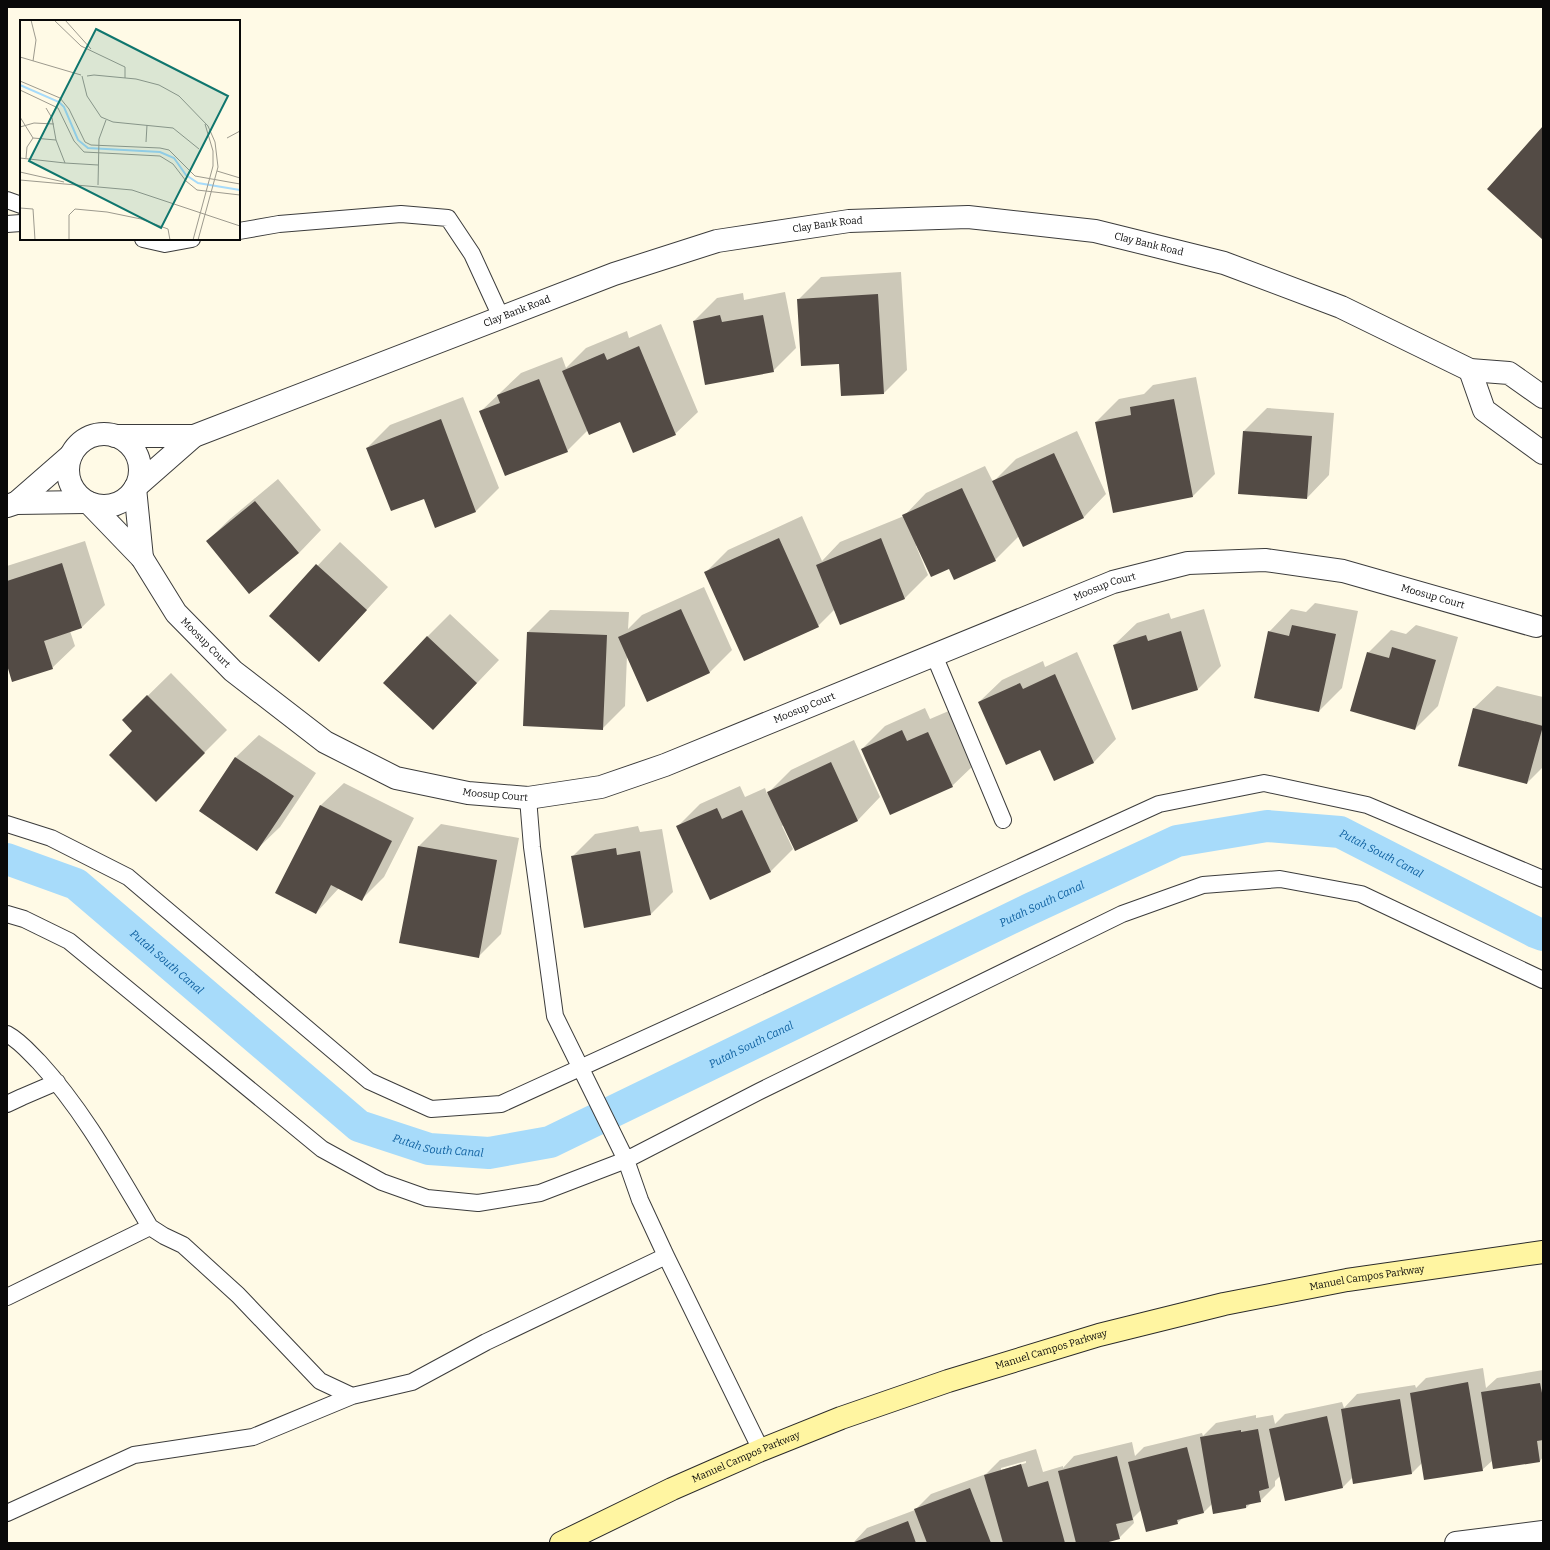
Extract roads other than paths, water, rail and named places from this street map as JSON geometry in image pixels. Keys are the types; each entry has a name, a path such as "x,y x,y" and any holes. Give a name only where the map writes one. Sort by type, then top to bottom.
{"main road":[{"name":"Manuel Campos Parkway","path":"561,1543 761,1450 840,1418 948,1381 1099,1335 1224,1304 1347,1280 1543,1252"},
{"name":"Manuel Campos Parkway","path":"549,1543 584,1531"}],"street":[{"name":"Clay Bank Road","path":"11,505 87,502 98,506 111,506 122,502 136,487 194,436 501,317 614,274 717,241 849,221 968,217 1095,231 1224,263 1341,307 1470,370 1509,373 1543,397"},
{"path":"1470,370 1484,410 1543,453"},
{"name":"Clay Bank Road","path":"11,505 71,455 78,444 89,437 102,434 115,436 194,436"},
{"path":"115,436 126,442 135,452 140,464 140,475 136,487"},
{"path":"71,455 68,468 69,481 75,493 87,502"},
{"name":"Moosup Court","path":"136,487 142,558"},
{"name":"Moosup Court","path":"87,502 142,558 176,613 234,672 325,742 396,778 468,793 528,798 600,787 665,764 1113,582 1188,563 1265,560 1343,571 1536,626"},
{"path":"1456,1543 1543,1532"}],"lane":[{"path":"7,200 20,205"},
{"path":"240,231 279,224 401,214 448,218 472,254 501,317"},
{"path":"7,224 20,223"},
{"path":"147,240 165,244 187,240"},
{"path":"934,656 1003,820"},
{"path":"7,824 52,838 128,877 369,1081 430,1109 501,1104 1159,804 1264,783 1366,805 1543,879"},
{"path":"528,798 532,847 555,1016 615,1136 626,1160 640,1200 666,1256 761,1450"},
{"path":"7,914 24,919 70,941 322,1149 382,1182 427,1198 478,1202 540,1193 626,1160 760,1091 1122,914 1203,885 1280,878 1360,894 1543,980"},
{"path":"7,1034 18,1040 57,1082 98,1139 150,1226 164,1236 183,1245 238,1295 320,1381 352,1396"},
{"path":"7,1104 22,1096 57,1082"},
{"path":"7,1297 150,1226"},
{"path":"7,1513 134,1455 252,1437 352,1396 412,1382 486,1342 666,1256"}],"waterway":[{"name":"Putah South Canal","path":"7,859 76,884 359,1126 429,1149 489,1153 550,1142 1030,909 1177,841 1267,826 1340,832 1543,935"}]}
